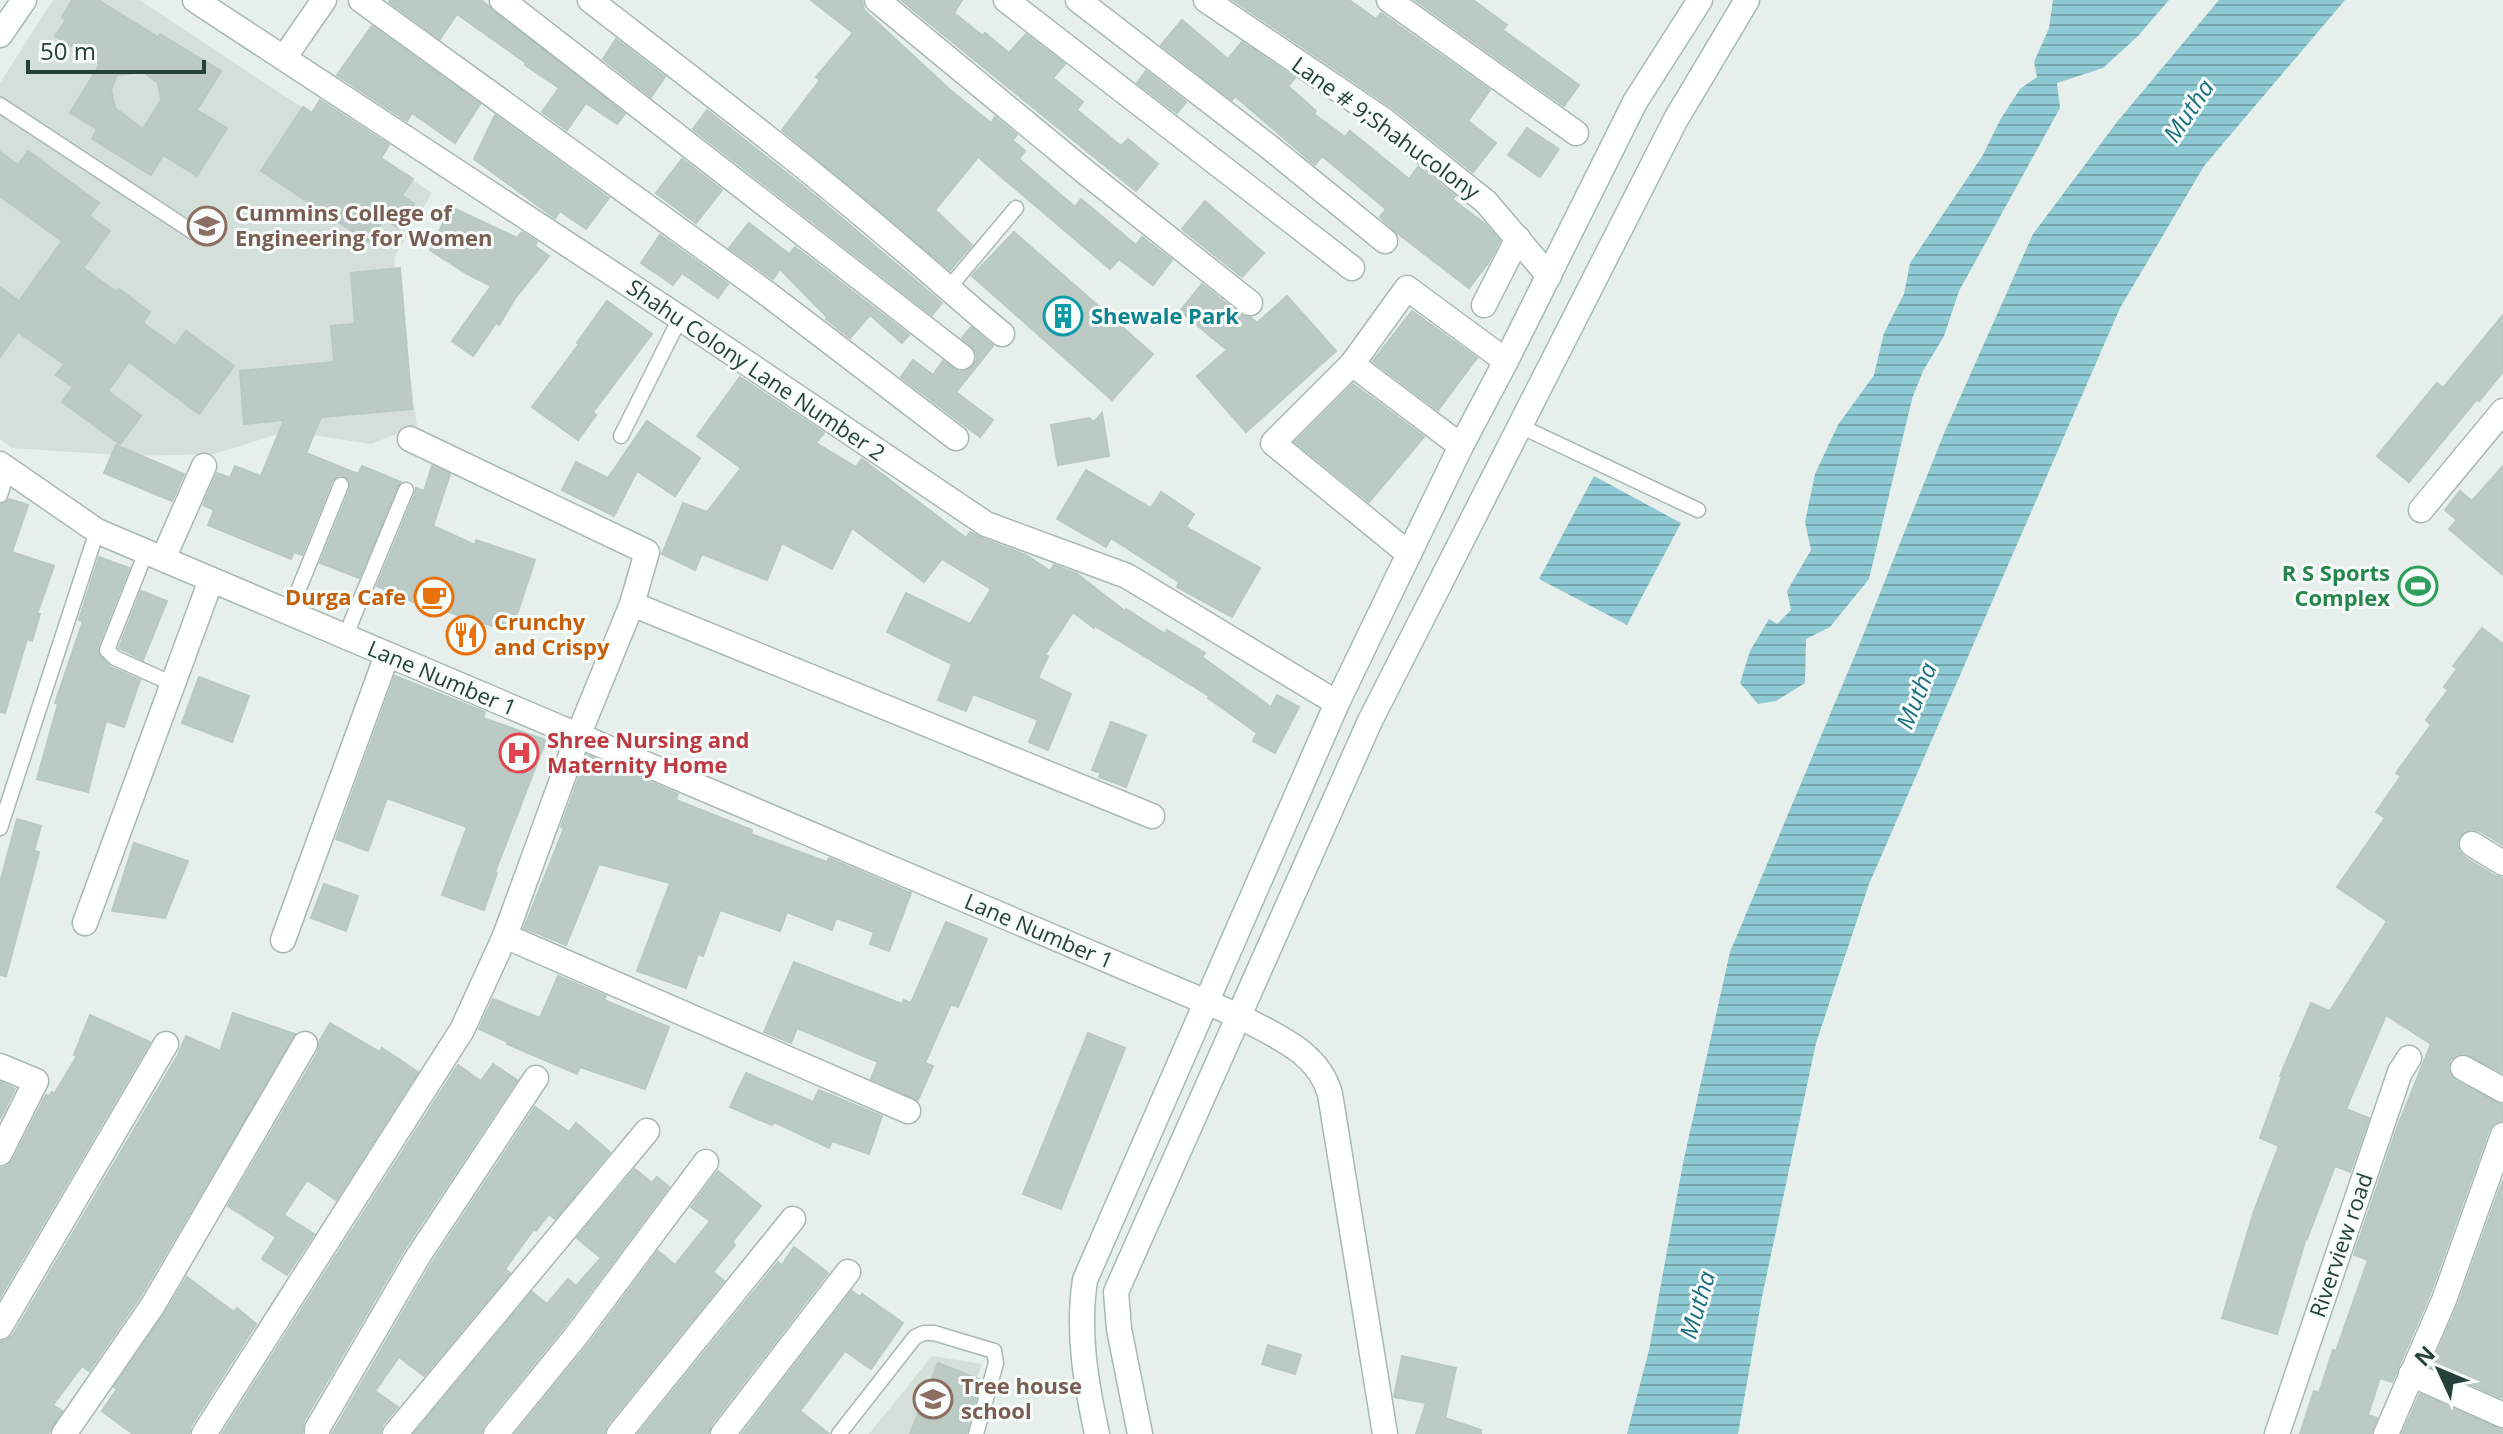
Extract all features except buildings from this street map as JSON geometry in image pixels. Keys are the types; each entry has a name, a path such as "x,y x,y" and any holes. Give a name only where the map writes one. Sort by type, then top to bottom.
{"street":[{"path":"0,35 24,0"},
{"name":"Shahu Colony Lane Number 2","path":"195,0 680,318 986,524 1127,576 1337,703"},
{"path":"284,58 324,0"},
{"path":"361,0 769,295 956,438"},
{"path":"502,0 962,357"},
{"path":"590,0 737,114 1002,334"},
{"path":"877,0 1072,162 1250,303"},
{"path":"1006,0 1352,268"},
{"path":"1078,0 1268,146 1385,241"},
{"name":"Lane # 9;Shahucolony","path":"1206,0 1385,121 1486,202 1549,276"},
{"path":"1389,0 1576,133"},
{"path":"1097,1434 1083,1355 1080,1311 1085,1280 1337,703 1461,446 1635,102 1700,0"},
{"path":"1140,1434 1119,1329 1116,1292 1370,721 1676,119 1747,0"},
{"path":"1484,305 1518,238"},
{"path":"1409,554 1273,443 1352,364 1407,288 1506,361"},
{"path":"1352,364 1461,446"},
{"path":"2421,510 2503,411"},
{"path":"204,1434 462,1030 505,936 578,736 632,604 647,552 410,439"},
{"path":"155,556 204,466"},
{"name":"Lane Number 1","path":"4,467 97,531 1239,1016 1297,1048 1313,1062 1326,1080 1385,1434"},
{"path":"85,923 211,580"},
{"path":"632,604 1152,816"},
{"path":"283,940 387,655"},
{"path":"2472,844 2503,863"},
{"path":"505,936 908,1111"},
{"path":"0,1327 166,1044"},
{"path":"64,1434 153,1305 305,1044"},
{"name":"Riverview road","path":"2277,1434 2400,1072 2409,1058"},
{"path":"0,1066 36,1081 0,1153"},
{"path":"2463,1068 2503,1090"},
{"path":"317,1434 317,1429 417,1258 536,1078"},
{"path":"395,1434 647,1131"},
{"path":"2386,1434 2444,1300 2503,1135"},
{"path":"496,1434 576,1336 706,1162"},
{"path":"619,1434 793,1219"},
{"path":"723,1434 848,1272"},
{"path":"2411,1374 2503,1415"}],"lane":[{"path":"0,105 193,232"},
{"path":"947,290 1016,208"},
{"path":"621,436 680,318"},
{"path":"1520,426 1698,510"},
{"path":"0,495 4,467"},
{"path":"289,613 341,485"},
{"path":"345,637 406,490"},
{"path":"0,828 97,531"},
{"path":"155,556 107,650 115,658 173,684"},
{"path":"839,1434 915,1337 924,1333 934,1333 994,1351 996,1363 976,1434"}],"shaded area":[{"name":"Cummins College of Engineering for Women","path":"53,0 139,0 432,193 394,258 417,426 371,444 288,431 214,454 132,456 12,448 0,439 0,83"},
{"name":"Tree house school","path":"932,1356 982,1364 956,1434 869,1434"}],"water":[{"path":"2053,0 2169,0 2138,36 2103,68 2057,83 2060,108 1959,291 1944,336 1923,371 1912,399 1869,579 1830,627 1806,639 1805,683 1776,701 1758,704 1740,683 1750,651 1769,619 1777,624 1791,610 1787,591 1811,550 1805,522 1815,474 1838,425 1874,375 1884,333 1904,294 1910,263 1983,155 2020,89 2037,77 2034,62 2049,28"},
{"name":"Mutha","path":"2219,0 2345,0 2204,166 2120,308 1869,884 1816,1043 1762,1297 1738,1434 1627,1434 1649,1350 1683,1163 1730,952 1945,431 2033,234 2117,122"},
{"path":"1594,476 1681,523 1627,625 1539,579"}],"place":[{"name":"Cummins College of Engineering for Women","path":"207,226"},
{"name":"Shewale Park","path":"1063,316"},
{"name":"R S Sports Complex","path":"2418,586"},
{"name":"Durga Cafe","path":"434,597"},
{"name":"Crunchy and Crispy","path":"466,635"},
{"name":"Shree Nursing and Maternity Home","path":"519,753"},
{"name":"Tree house school","path":"933,1399"}]}
